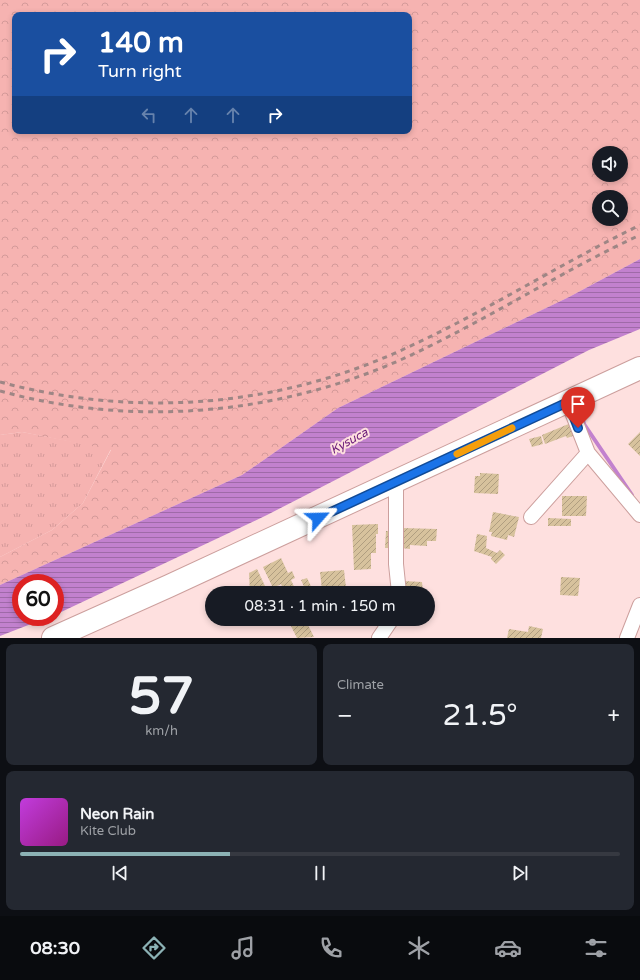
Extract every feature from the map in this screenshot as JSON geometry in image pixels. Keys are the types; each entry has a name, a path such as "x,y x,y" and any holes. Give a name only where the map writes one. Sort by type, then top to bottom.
{"main road":[{"path":"54,638 396,482 640,368"}],"street":[{"path":"568,402 588,453 640,515"},
{"path":"531,517 588,453"},
{"path":"396,482 396,564 398,586"},
{"path":"627,638 640,605"},
{"path":"379,638 387,626"}],"green space":[{"path":"0,0 640,0 640,259 569,297 338,408 242,475 24,574 12,574 12,580 0,585 0,557 52,530 83,503 111,450 22,432 0,435"},
{"path":"22,432 111,449 83,503 52,530 0,557 0,435"}],"water":[{"name":"Kysuca","path":"640,259 640,329 589,350 267,515 64,611 64,574 24,574 242,475 338,408 569,297"},
{"path":"12,580 12,626 26,626 0,636 0,585"}],"building":[{"path":"571,423 576,435 567,438 566,436 545,444 542,435"},
{"path":"640,432 640,456 628,444"},
{"path":"541,436 543,444 532,447 529,439"},
{"path":"480,473 499,474 498,494 474,493 475,476 480,476"},
{"path":"562,496 587,496 586,516 562,516"},
{"path":"493,512 519,517 514,537 508,535 507,540 491,536 492,532 489,532"},
{"path":"548,518 571,519 571,526 548,526"},
{"path":"378,524 378,534 376,534 376,553 371,553 371,569 354,570 352,525"},
{"path":"402,528 437,529 436,541 427,541 427,546 410,545 410,549 401,548"},
{"path":"386,531 392,531 391,548 385,548"},
{"path":"477,534 487,536 486,548 497,553 500,550 505,555 496,564 491,559 492,557 474,551"},
{"path":"281,558 288,573 292,571 295,578 291,580 294,586 282,586 281,584 272,586 263,567"},
{"path":"257,569 265,586 250,586 249,573"},
{"path":"344,570 346,586 322,586 320,572"},
{"path":"561,577 580,578 578,596 560,595"},
{"path":"307,578 311,586 304,586 301,580"},
{"path":"404,581 422,582 422,586 404,586"},
{"path":"291,626 308,626 314,637 297,638"},
{"path":"529,626 543,629 541,638 507,638 509,629 528,632"}],"waterway":[{"path":"581,413 584,424 632,495"}],"railway":[{"path":"0,382 51,393 102,400 153,403 205,401 256,395 306,384 355,369 434,335 640,225"},
{"path":"0,391 51,403 103,409 155,412 206,410 258,403 309,392 359,377 437,343 581,264 640,235"}],"slow traffic":[{"path":"457,454 512,428"}],"route":[{"path":"318,518 568,402 578,428"}]}
